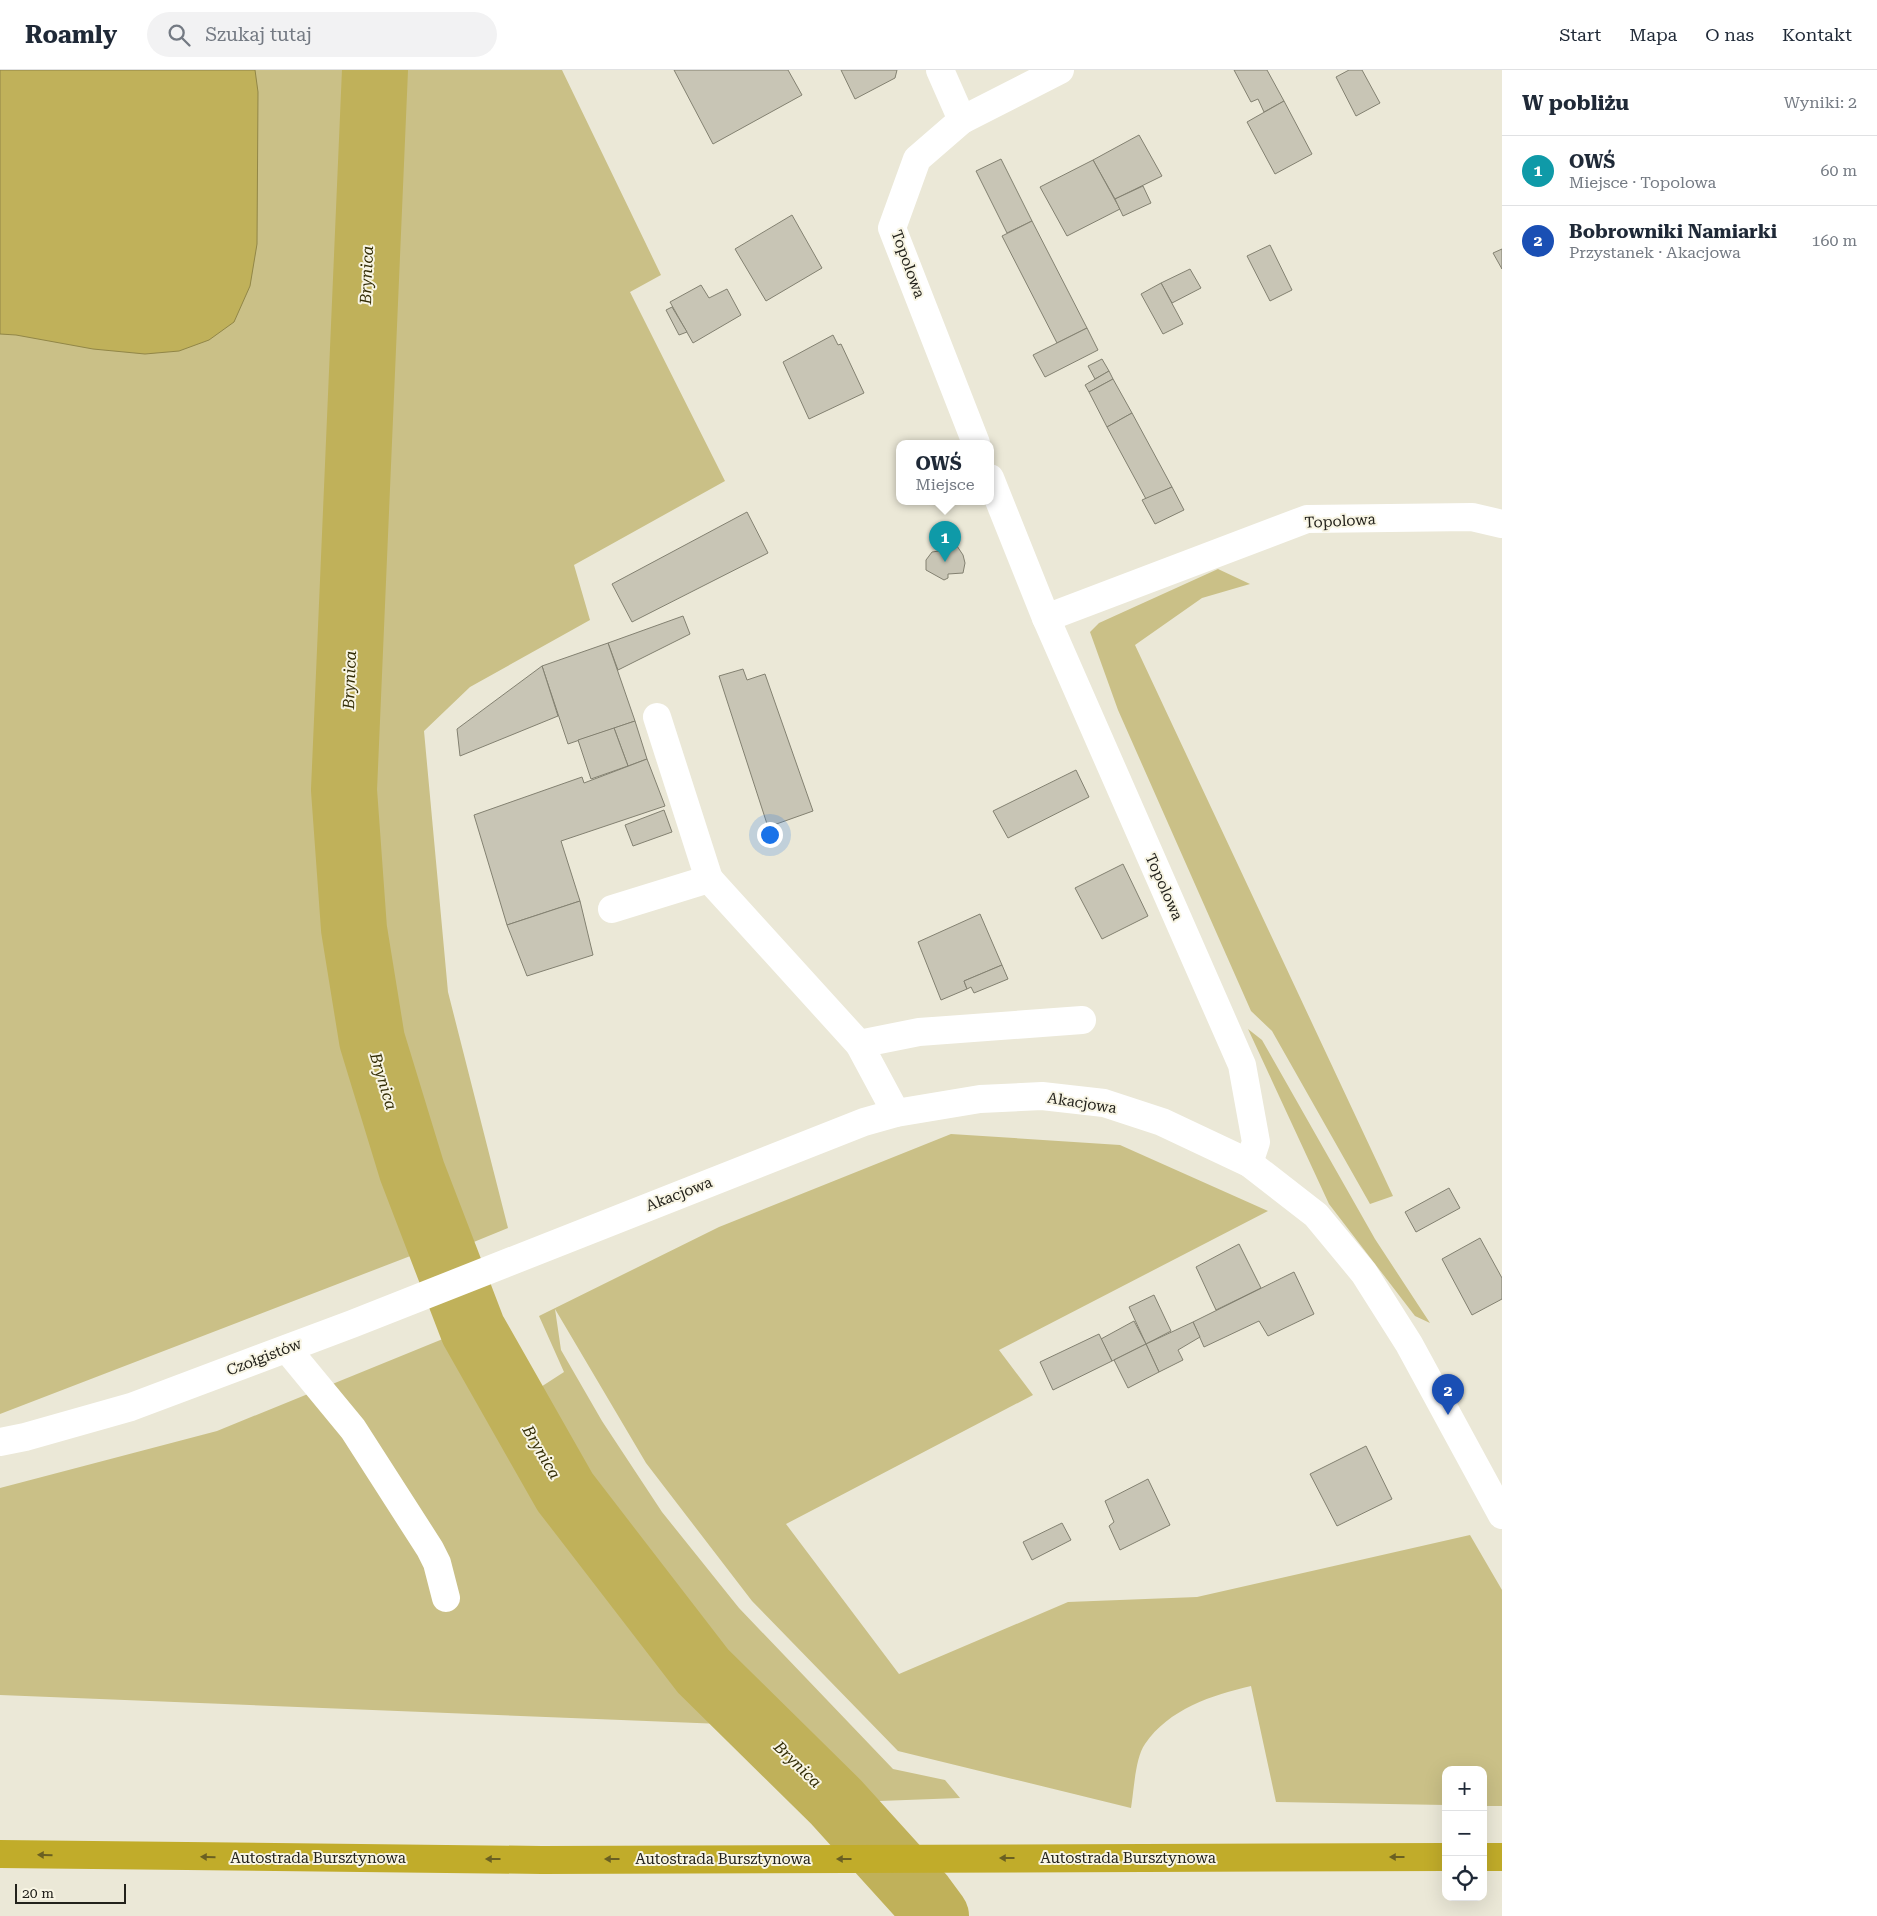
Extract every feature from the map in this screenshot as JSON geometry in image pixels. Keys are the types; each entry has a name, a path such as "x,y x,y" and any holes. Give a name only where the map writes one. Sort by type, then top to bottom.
{"highway":[{"name":"Autostrada Bursztynowa","path":"0,1854 542,1860 1442,1857"},
{"path":"1487,1857 1502,1857"}],"street":[{"path":"940,70 962,120"},
{"name":"Topolowa","path":"975,440 892,228 918,159 962,120 1060,70"},
{"name":"Topolowa","path":"994,488 1046,618 1242,1065 1256,1142 1249,1163"},
{"name":"Topolowa","path":"1046,618 1307,519 1472,517 1502,524"},
{"path":"657,718 708,879 859,1044 896,1113"},
{"path":"612,909 708,879"},
{"path":"859,1044 919,1032 1082,1020"},
{"name":"Akacjowa","path":"523,1256 864,1122 896,1113 980,1099 998,1098 1042,1096 1104,1103 1162,1122 1249,1163 1316,1215 1364,1273 1409,1344 1502,1515"},
{"name":"Czołgistów","path":"0,1442 25,1437 131,1407 352,1324 523,1256"},
{"path":"287,1349 354,1429 426,1541 438,1563 446,1598"}],"shaded area":[{"path":"0,70 355,70 335,405 328,852 356,1045 426,1250 0,1414"},
{"path":"0,70 255,70 258,92 257,244 250,286 234,322 209,340 179,351 145,354 93,349 16,335 0,334"},
{"path":"390,70 562,70 661,275 630,292 725,481 574,565 590,620 470,687 424,731 448,992 508,1228 464,1246 373,944 362,796"},
{"path":"1218,569 1250,584 1202,598 1135,645 1393,1196 1370,1204 1272,1031 1251,1011 1118,710 1090,632 1099,623"},
{"path":"1248,1029 1262,1040 1375,1239 1430,1323 1415,1316 1329,1204"},
{"path":"951,1134 1120,1145 1268,1211 999,1350 1033,1395 786,1524 899,1674 1068,1602 1197,1597 1470,1535 1502,1590 1502,1806 1487,1806 1487,1766 1442,1766 1442,1805 1276,1802 1251,1686 1221,1694 1192,1705 1166,1721 1155,1732 1145,1744 1139,1758 1131,1808 898,1751 752,1601 646,1463 555,1309 561,1350 602,1421 662,1512 739,1608 893,1769 945,1780 960,1798 852,1802 719,1659 610,1520 530,1394 564,1372 539,1316 719,1227"},
{"path":"455,1334 509,1446 609,1590 722,1724 0,1695 0,1488 217,1431"}],"building":[{"path":"674,70 788,70 802,95 713,144"},
{"path":"841,70 897,70 895,78 855,99"},
{"path":"1234,70 1267,70 1284,101 1264,112 1258,99 1251,102"},
{"path":"1349,70 1362,70 1380,103 1356,116 1336,77"},
{"path":"1284,101 1312,154 1275,174 1247,122"},
{"path":"1139,135 1162,176 1115,199 1093,160"},
{"path":"1001,159 1032,221 1007,233 976,171"},
{"path":"1093,160 1120,209 1067,236 1040,187"},
{"path":"1143,186 1151,203 1123,216 1115,199"},
{"path":"792,215 822,268 766,301 735,249"},
{"path":"1032,221 1087,328 1057,343 1002,236"},
{"path":"1270,245 1292,290 1270,301 1247,256"},
{"path":"1502,249 1502,269 1493,253"},
{"path":"1190,269 1201,288 1172,303 1161,283"},
{"path":"1161,283 1183,324 1163,334 1141,294"},
{"path":"701,285 709,298 727,289 741,315 693,343 670,302"},
{"path":"672,307 687,332 679,335 666,310"},
{"path":"1087,328 1098,350 1045,377 1033,355"},
{"path":"833,335 838,345 841,344 864,393 809,419 783,362"},
{"path":"1102,359 1109,371 1095,379 1088,366"},
{"path":"1109,371 1113,379 1089,392 1085,385"},
{"path":"1113,379 1132,413 1107,427 1089,392"},
{"path":"1132,413 1172,487 1146,499 1107,427"},
{"path":"1172,487 1184,510 1155,524 1142,500"},
{"path":"747,512 768,553 632,622 612,584"},
{"path":"949,542 957,546 963,555 965,563 963,573 948,574 948,578 944,580 926,570 926,560 932,552 939,551"},
{"path":"683,616 690,634 618,670 608,643"},
{"path":"608,643 635,721 568,744 542,666"},
{"path":"542,666 558,716 460,756 457,729"},
{"path":"743,669 747,680 765,674 813,811 768,827 719,676"},
{"path":"635,721 647,759 628,766 614,728"},
{"path":"614,728 628,766 591,779 578,740"},
{"path":"647,759 665,806 561,841 580,901 507,925 474,815 582,777 584,783"},
{"path":"1076,770 1089,797 1008,838 993,811"},
{"path":"664,810 672,832 633,846 625,825"},
{"path":"1123,864 1148,916 1102,939 1075,888"},
{"path":"580,901 593,955 527,976 507,925"},
{"path":"980,914 1002,965 964,981 967,989 941,1000 918,942"},
{"path":"1002,965 1008,979 974,993 971,987 967,989 964,981"},
{"path":"1449,1188 1460,1208 1416,1232 1405,1212"},
{"path":"1480,1238 1502,1278 1502,1299 1472,1315 1442,1259"},
{"path":"1239,1244 1261,1288 1216,1310 1196,1267"},
{"path":"1294,1272 1314,1314 1268,1336 1259,1321 1204,1347 1193,1322"},
{"path":"1154,1295 1171,1331 1146,1344 1129,1307"},
{"path":"1134,1321 1146,1344 1112,1361 1101,1339"},
{"path":"1193,1322 1200,1337 1178,1350 1183,1360 1159,1372 1146,1344"},
{"path":"1099,1334 1112,1361 1053,1390 1040,1362"},
{"path":"1146,1344 1159,1372 1128,1388 1114,1360"},
{"path":"1366,1446 1392,1499 1337,1526 1310,1474"},
{"path":"1148,1479 1170,1525 1120,1550 1109,1526 1114,1522 1105,1501"},
{"path":"1062,1523 1071,1540 1032,1560 1023,1542"}],"waterway":[{"name":"Brynica","path":"375,70 344,790 354,929 372,1040 412,1171 473,1330 565,1492 703,1671 836,1802 922,1897 936,1916"}],"place":[{"name":"OWŚ","path":"945,562"},
{"name":"Bobrowniki Namiarki","path":"1448,1415"}]}
